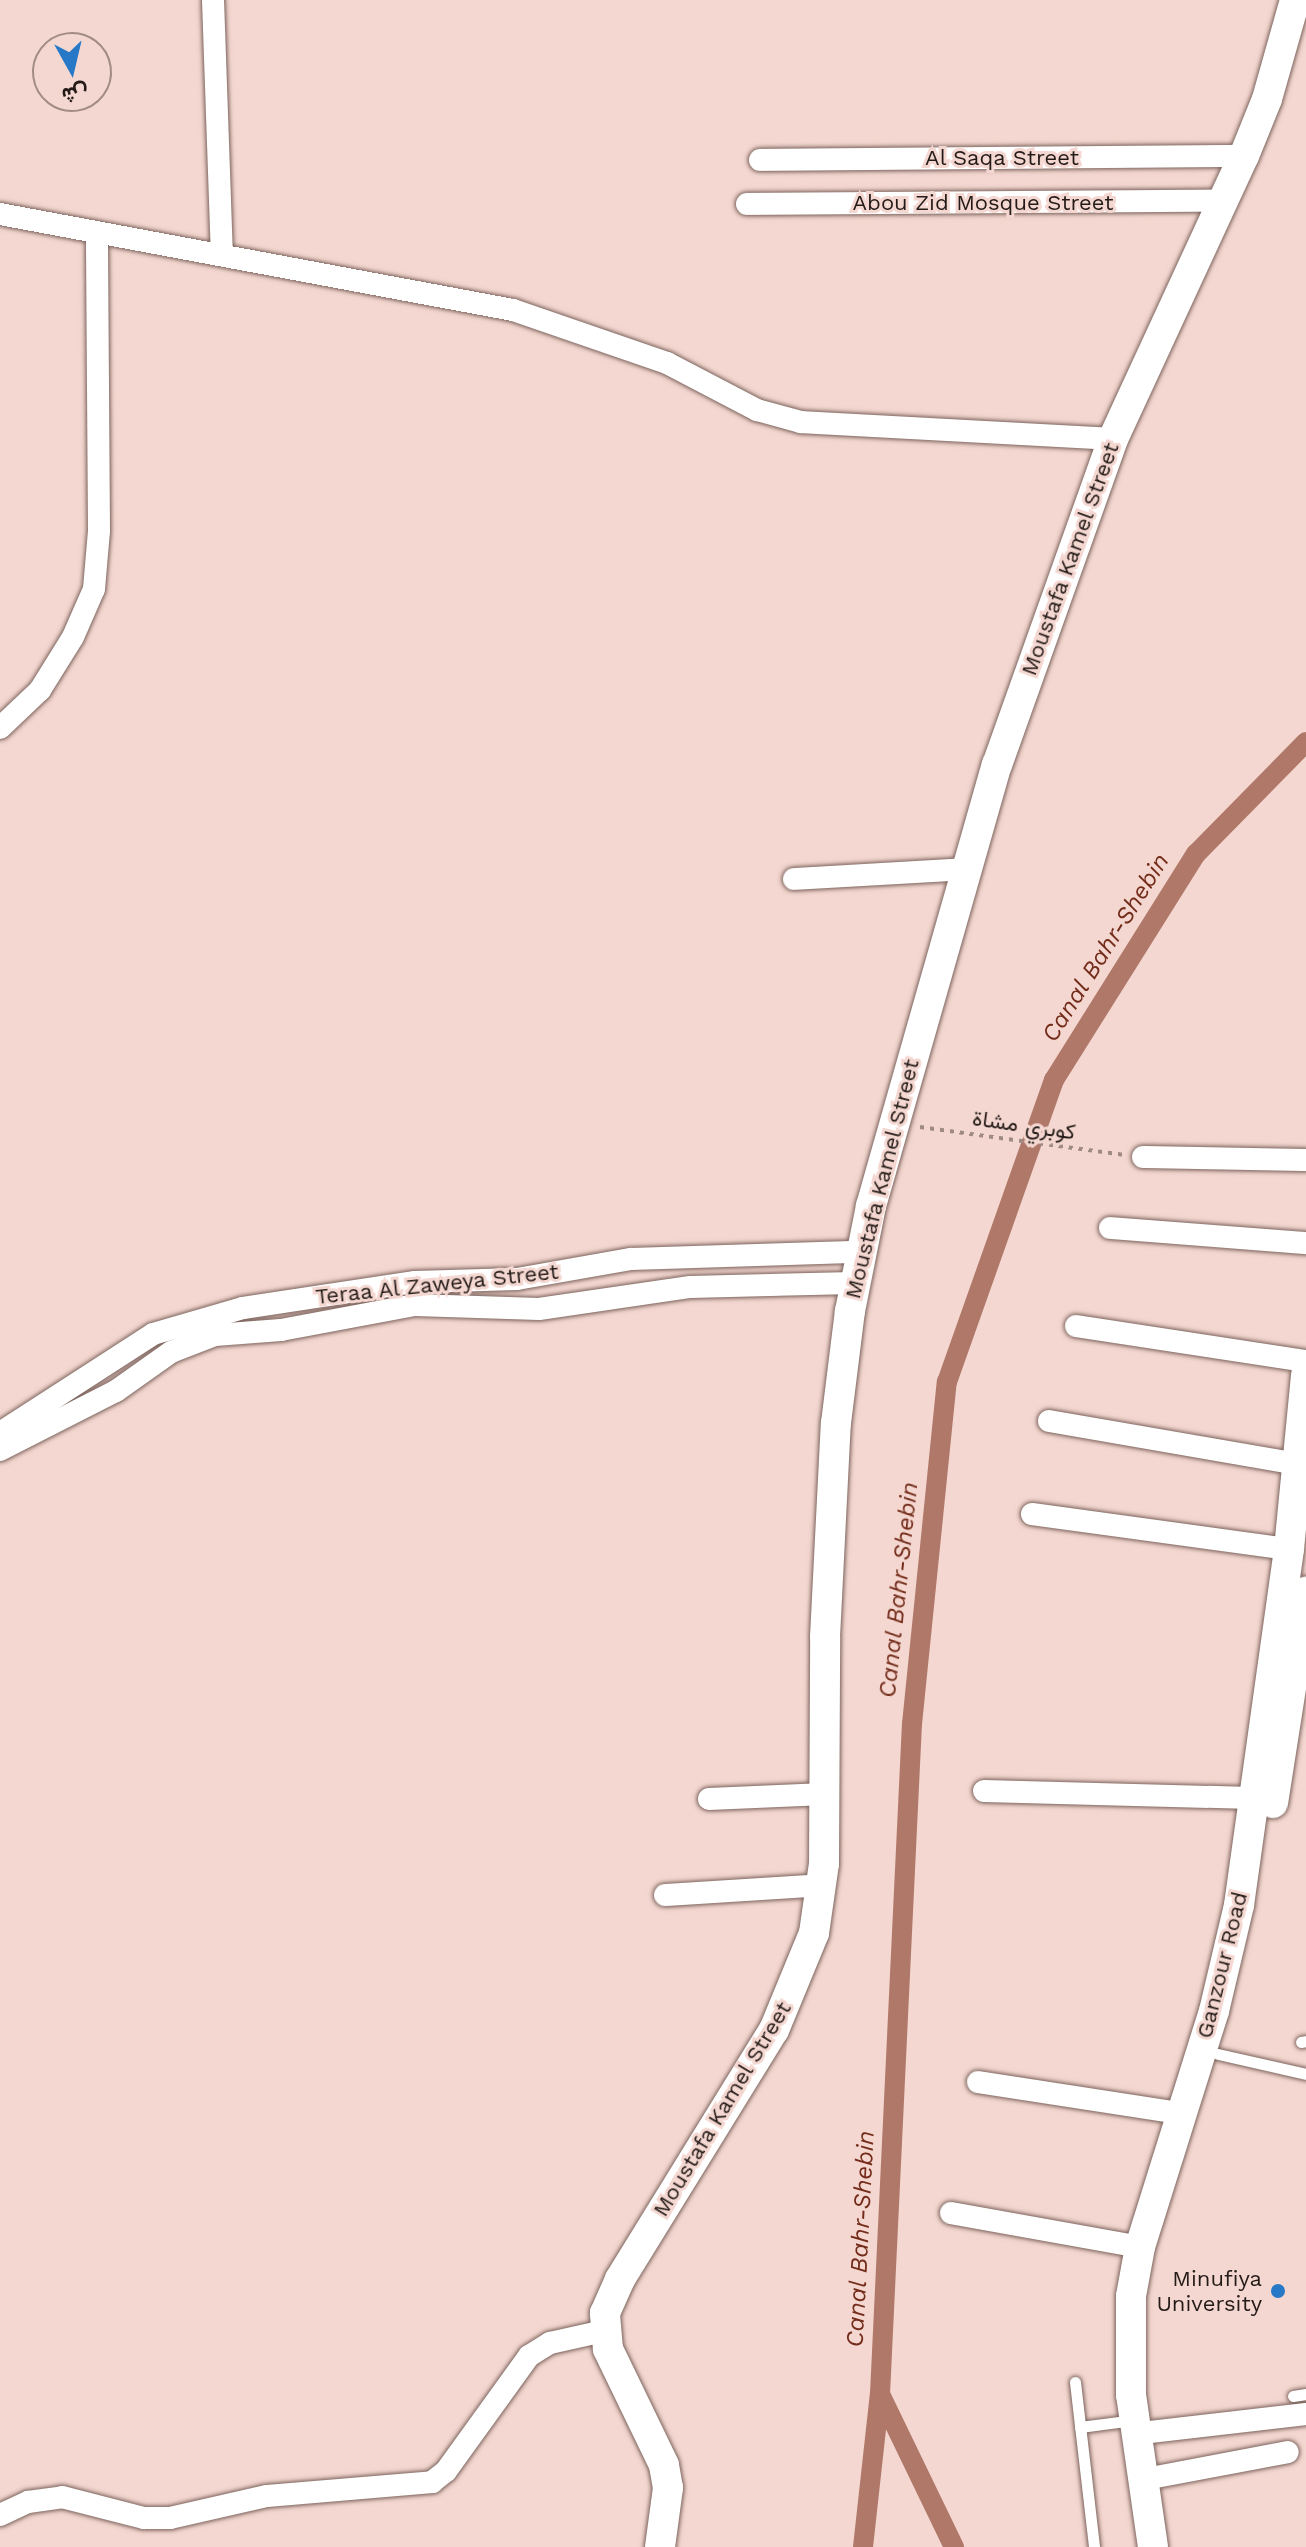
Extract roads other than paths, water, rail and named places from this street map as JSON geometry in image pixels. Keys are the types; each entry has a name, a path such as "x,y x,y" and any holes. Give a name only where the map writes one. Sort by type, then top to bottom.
{"main road":[{"name":"Moustafa Kamel Street","path":"604,2331 610,2295 790,1999 814,1933 822,1885 825,1637 836,1423 859,1252 997,765 1113,439 1220,201 1244,156 1267,99 1295,0"},
{"name":"Ganzour Road","path":"1153,2547 1129,2321 1140,2247 1227,1958 1289,1549 1306,1375"},
{"name":"Ganzour Road","path":"1169,2547 1156,2477 1142,2426 1157,2252 1218,2054 1247,1944 1278,1769 1297,1714 1306,1592"},
{"path":"1278,1769 1306,1745"},
{"path":"604,2331 615,2365 664,2465 667,2511 660,2547"}],"street":[{"path":"213,0 222,253"},
{"name":"Al Saqa Street","path":"760,160 1244,156"},
{"name":"Abou Zid Mosque Street","path":"747,204 1220,201"},
{"path":"0,214 222,253 513,310 667,363 757,410 801,422 1113,439"},
{"path":"0,728 40,690 73,637 94,589 99,531 97,233"},
{"path":"794,879 966,869"},
{"path":"1143,1157 1306,1160"},
{"path":"1110,1228 1306,1243"},
{"name":"Teraa Al Zaweya Street","path":"0,1433 153,1334 243,1308 415,1282 517,1279 644,1257 859,1252"},
{"name":"Teraa Al Zaweya Street","path":"0,1450 116,1391 171,1352 215,1335 281,1330 415,1305 539,1309 690,1287 854,1283"},
{"path":"1076,1326 1306,1361"},
{"path":"1049,1421 1298,1464"},
{"path":"1032,1514 1289,1549"},
{"path":"984,1791 1253,1798"},
{"path":"709,1799 825,1794"},
{"path":"665,1895 822,1885"},
{"path":"978,2082 1179,2113"},
{"path":"951,2213 1140,2247"},
{"path":"0,2515 39,2499 62,2497 144,2518 170,2518 267,2496 432,2482 446,2471 529,2356 550,2343 604,2331"},
{"path":"1142,2426 1302,2401"},
{"path":"1156,2477 1288,2452"}],"lane":[{"path":"1218,2054 1306,2074"},
{"path":"1075,2382 1094,2547"},
{"path":"1080,2427 1142,2426"}],"waterway":[{"name":"Canal Bahr-Shebin","path":"863,2547 880,2394 912,1724 947,1382 1054,1080 1196,854 1306,742"},
{"path":"880,2394 954,2547"}],"place":[{"name":"Minufiya University","path":"1278,2291"}]}
